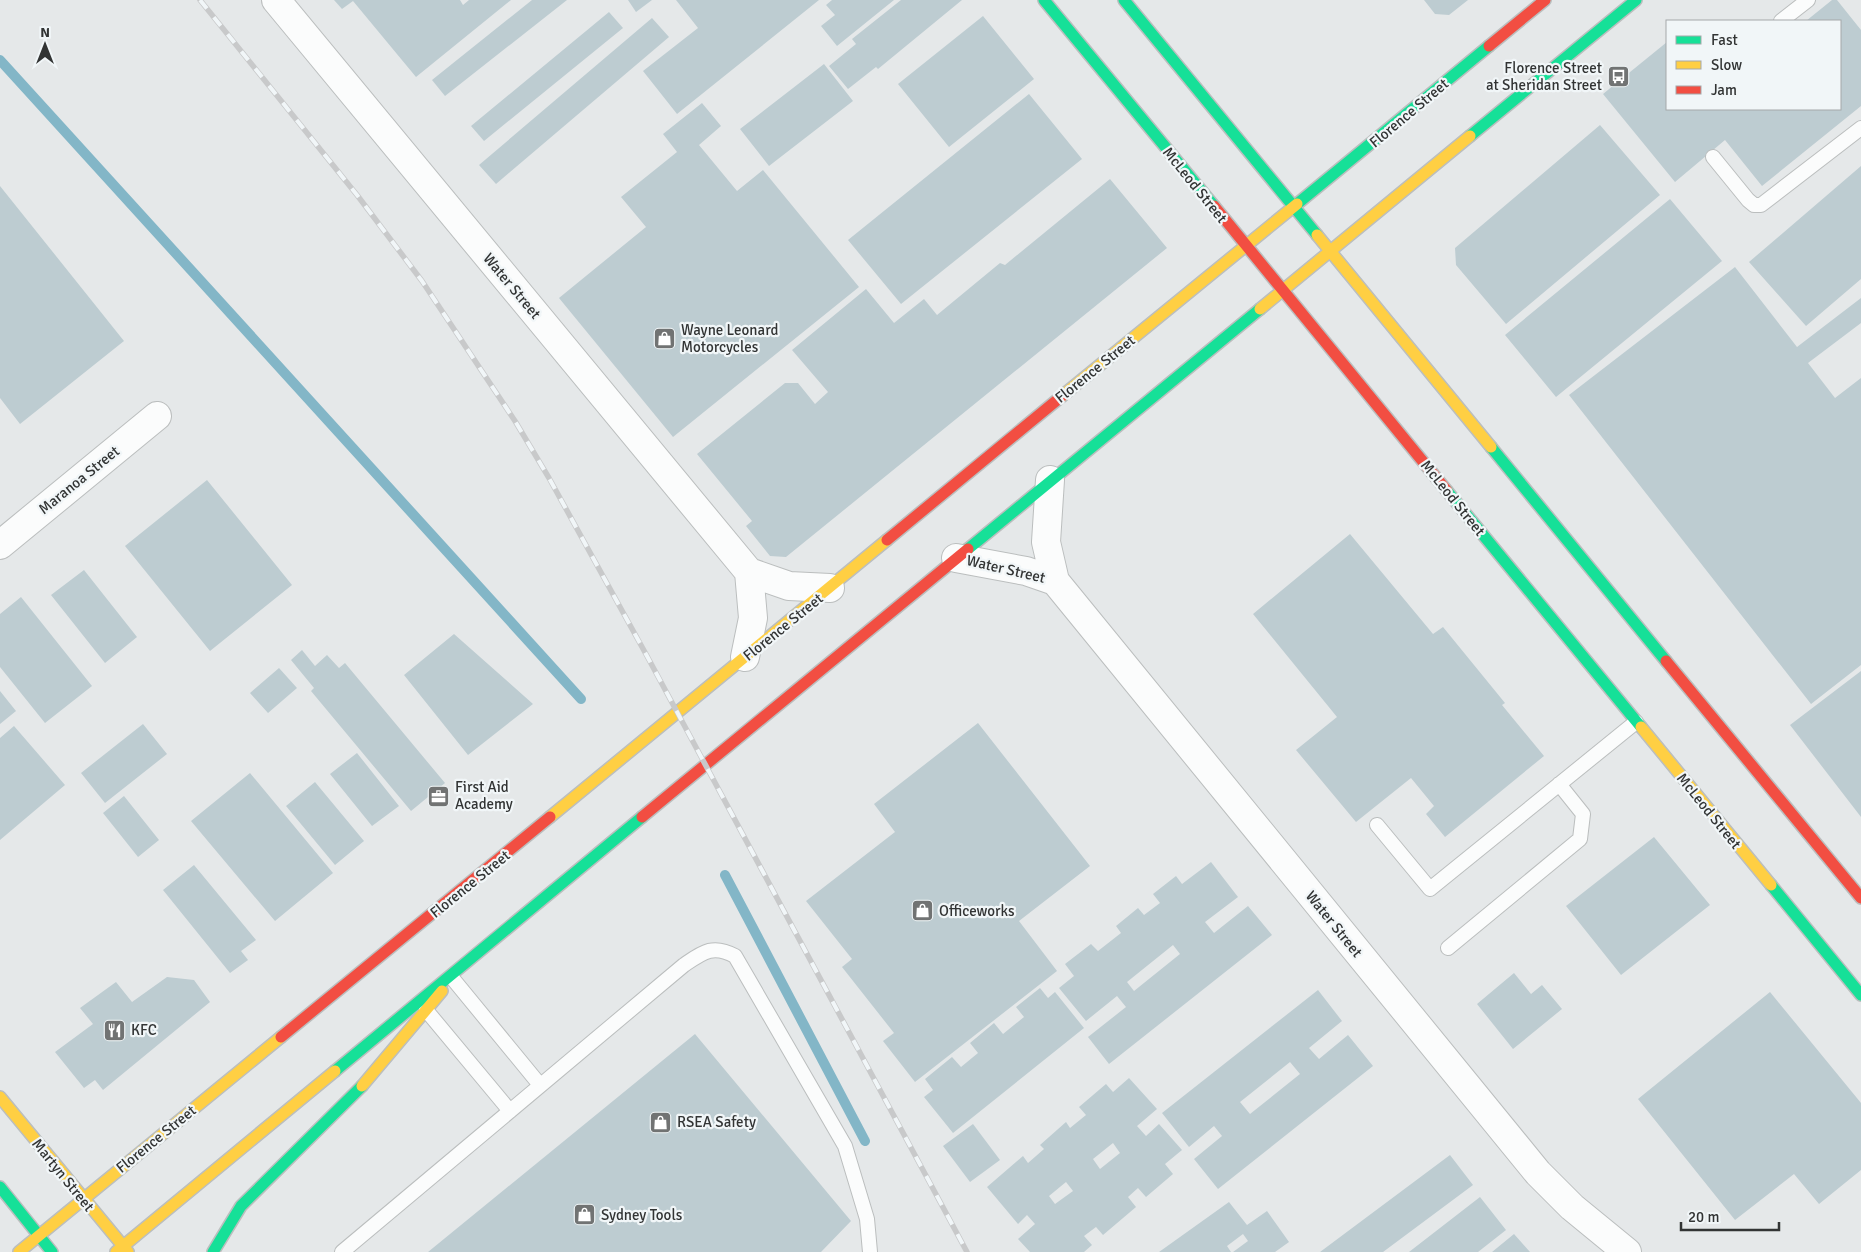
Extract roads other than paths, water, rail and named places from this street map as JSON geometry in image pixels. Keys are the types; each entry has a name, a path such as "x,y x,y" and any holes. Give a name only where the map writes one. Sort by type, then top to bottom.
{"main road":[{"name":"McLeod Street","path":"1044,0 1861,996"},
{"path":"1124,0 1861,898"},
{"name":"Florence Street","path":"19,1252 1545,0"},
{"path":"122,1250 467,961 1636,0"},
{"path":"214,1252 241,1206 365,1083 467,961"},
{"name":"Martyn Street","path":"0,1097 122,1250"},
{"path":"0,1187 52,1252"}],"street":[{"name":"Water Street","path":"276,0 748,572"},
{"name":"Maranoa Street","path":"0,545 157,416"},
{"name":"Water Street","path":"1050,480 1046,542 1055,581 1538,1173 1572,1207 1627,1252"},
{"name":"Water Street","path":"956,558 1016,568 1055,581"},
{"path":"746,657 753,618 748,572 789,586 830,588"}],"lane":[{"path":"1782,20 1808,0"},
{"path":"1713,158 1748,200 1754,205 1761,205 1861,128"},
{"path":"1376,825 1430,889 1636,722"},
{"path":"1448,948 1580,839 1583,814 1559,784"},
{"path":"342,1252 684,965 703,952 723,949 735,956 845,1146 867,1219 870,1252"},
{"path":"453,979 540,1085"},
{"path":"426,1010 510,1111"}],"waterway":[{"path":"0,60 581,699"},
{"path":"725,875 865,1141"}],"railway":[{"path":"200,0 357,195 422,281 515,421 549,478 647,656 967,1252"}],"place":[{"name":"Florence Street at Sheridan Street","path":"1618,77"},
{"name":"Wayne Leonard Motorcycles","path":"665,339"},
{"name":"First Aid Academy","path":"439,796"},
{"name":"Officeworks","path":"923,911"},
{"name":"KFC","path":"115,1030"},
{"name":"RSEA Safety","path":"661,1122"},
{"name":"Sydney Tools","path":"585,1215"}]}
